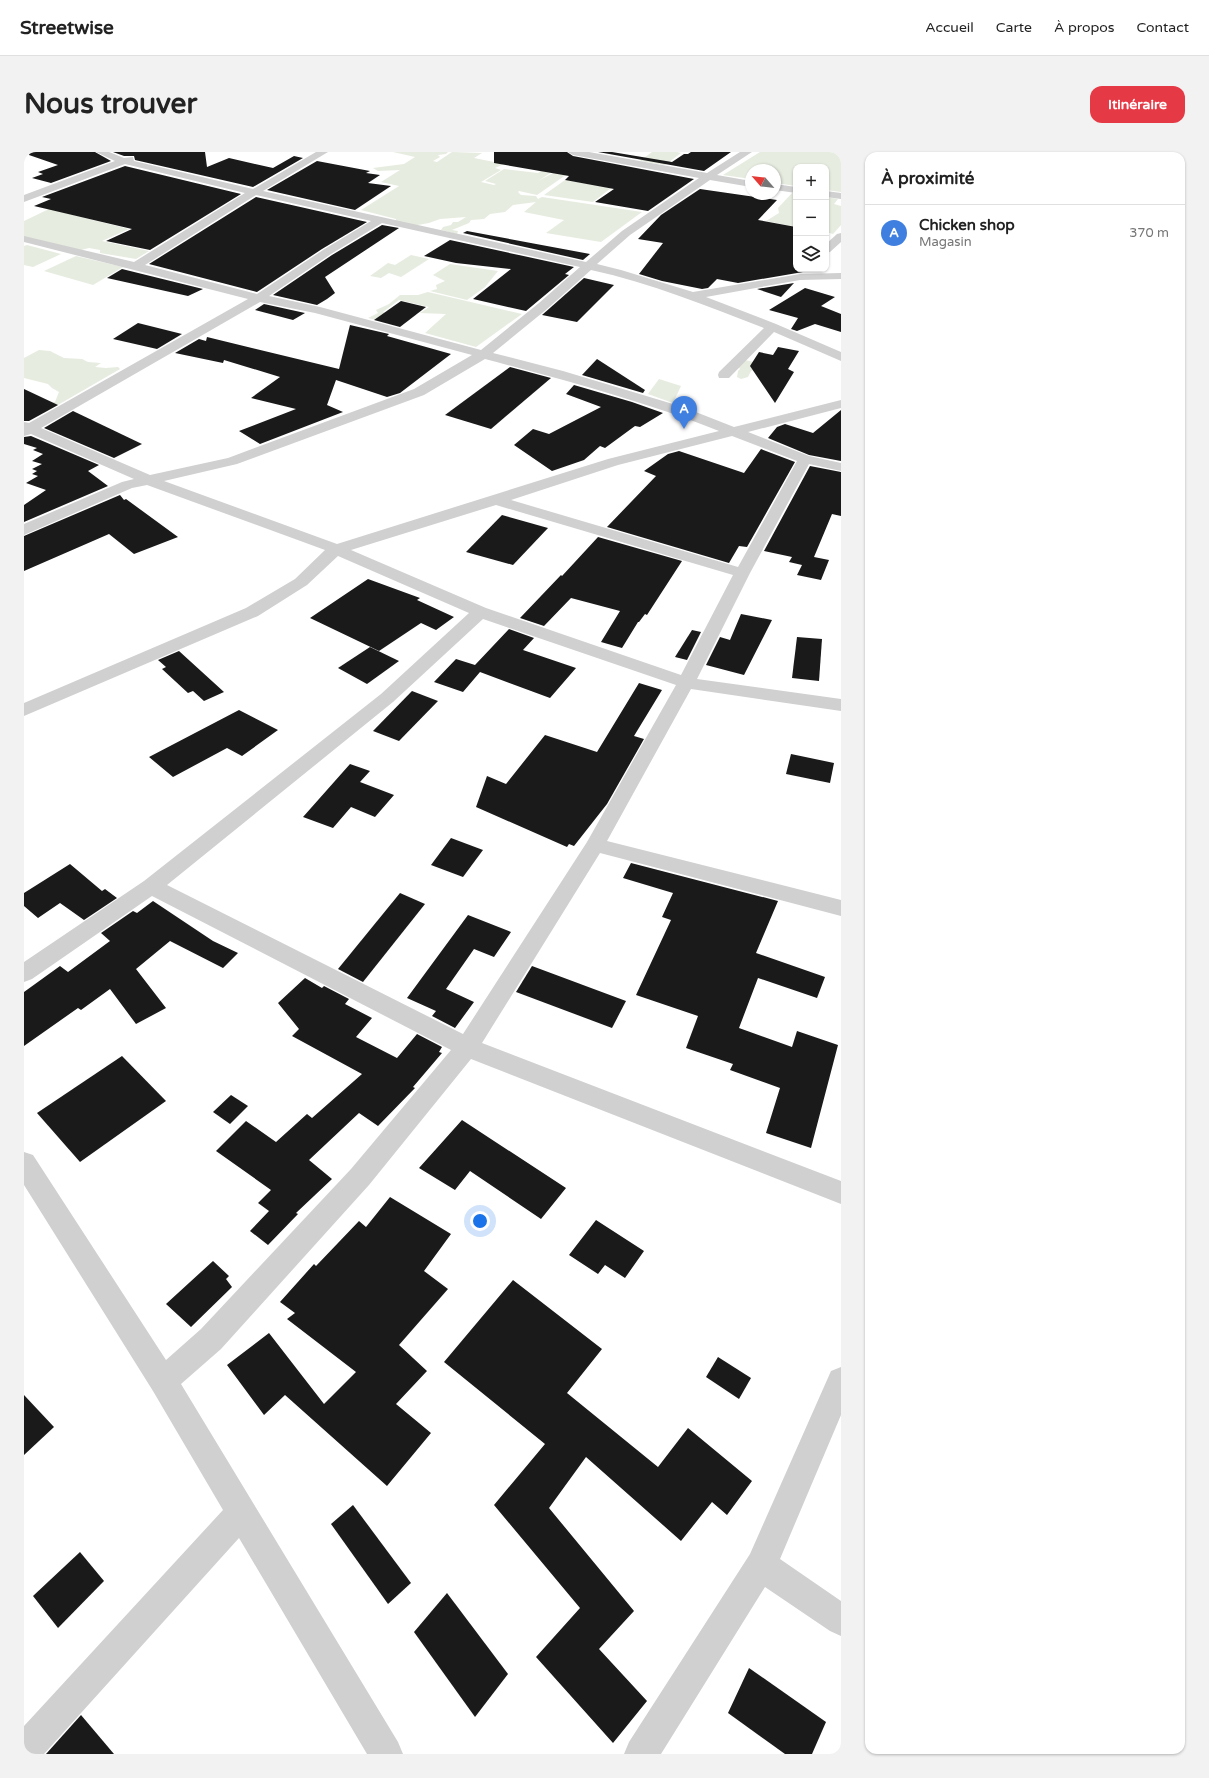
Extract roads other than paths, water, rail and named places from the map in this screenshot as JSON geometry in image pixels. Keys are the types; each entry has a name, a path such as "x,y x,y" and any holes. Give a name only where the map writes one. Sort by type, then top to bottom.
{"street":[{"path":"101,152 123,161 254,192 618,272 692,296 772,327 841,357"},
{"path":"136,266 254,192 323,152"},
{"path":"577,152 745,183"},
{"path":"24,530 127,485 151,481 232,462 418,392 482,355 544,306 626,233 707,177 747,152"},
{"path":"24,199 142,154"},
{"path":"781,188 793,190"},
{"path":"829,194 841,196"},
{"path":"26,429 258,298 327,252 380,220"},
{"path":"829,247 841,236"},
{"path":"24,239 136,266 258,298 316,310 566,376 678,410 730,431 805,458 841,467"},
{"path":"692,296 804,273 841,276"},
{"path":"724,375 772,327"},
{"path":"24,710 252,612 301,582 336,550 613,462 841,404"},
{"path":"26,429 151,481 336,550 480,612 686,683 841,705"},
{"path":"163,1382 211,1339 360,1177 467,1047 595,845 686,683 742,573 805,458"},
{"path":"496,500 742,573"},
{"path":"24,973 151,886 387,698 480,612"},
{"path":"595,845 841,908"},
{"path":"151,886 467,1047 841,1193"},
{"path":"24,1163 163,1382 386,1754"},
{"path":"641,1754 761,1565 841,1380"},
{"path":"24,1751 242,1513"},
{"path":"761,1565 841,1620"}],"place":[{"name":"Chicken shop","path":"684,429"}]}
